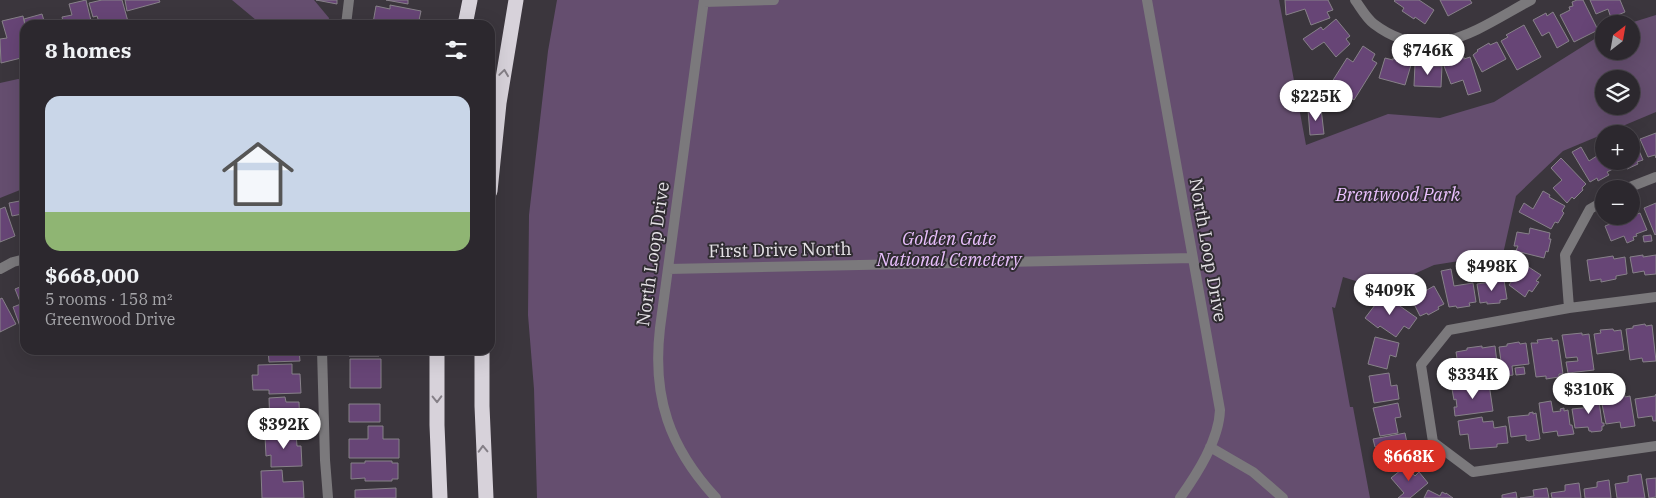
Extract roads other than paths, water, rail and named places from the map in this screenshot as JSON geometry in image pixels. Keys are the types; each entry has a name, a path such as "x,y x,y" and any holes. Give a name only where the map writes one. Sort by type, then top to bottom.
{"highway":[{"path":"467,20 470,0"},
{"path":"495,143 499,104 516,0"},
{"path":"437,355 440,498"},
{"path":"482,355 486,498"}],"street":[{"path":"347,20 349,0"},
{"path":"704,1 774,0"},
{"name":"North Loop Drive","path":"1147,0 1220,410 1219,424 1210,447 1180,498"},
{"path":"1355,0 1372,23 1398,39 1428,44 1458,38 1532,0"},
{"name":"North Loop Drive","path":"704,1 657,353 662,403 670,429 682,454 696,476 716,498"},
{"path":"1640,184 1656,178"},
{"path":"1569,308 1565,255 1590,209 1595,206"},
{"name":"First Drive North","path":"668,269 1193,258"},
{"path":"0,269 12,262 20,260"},
{"path":"1656,297 1569,308 1449,330 1421,365 1433,442 1473,472 1656,446"},
{"path":"322,355 324,442 328,498"},
{"path":"1210,447 1253,472 1284,498"}],"park label":[{"name":"Brentwood Park","path":"1398,195"},
{"name":"Golden Gate National Cemetery","path":"949,249"}]}
